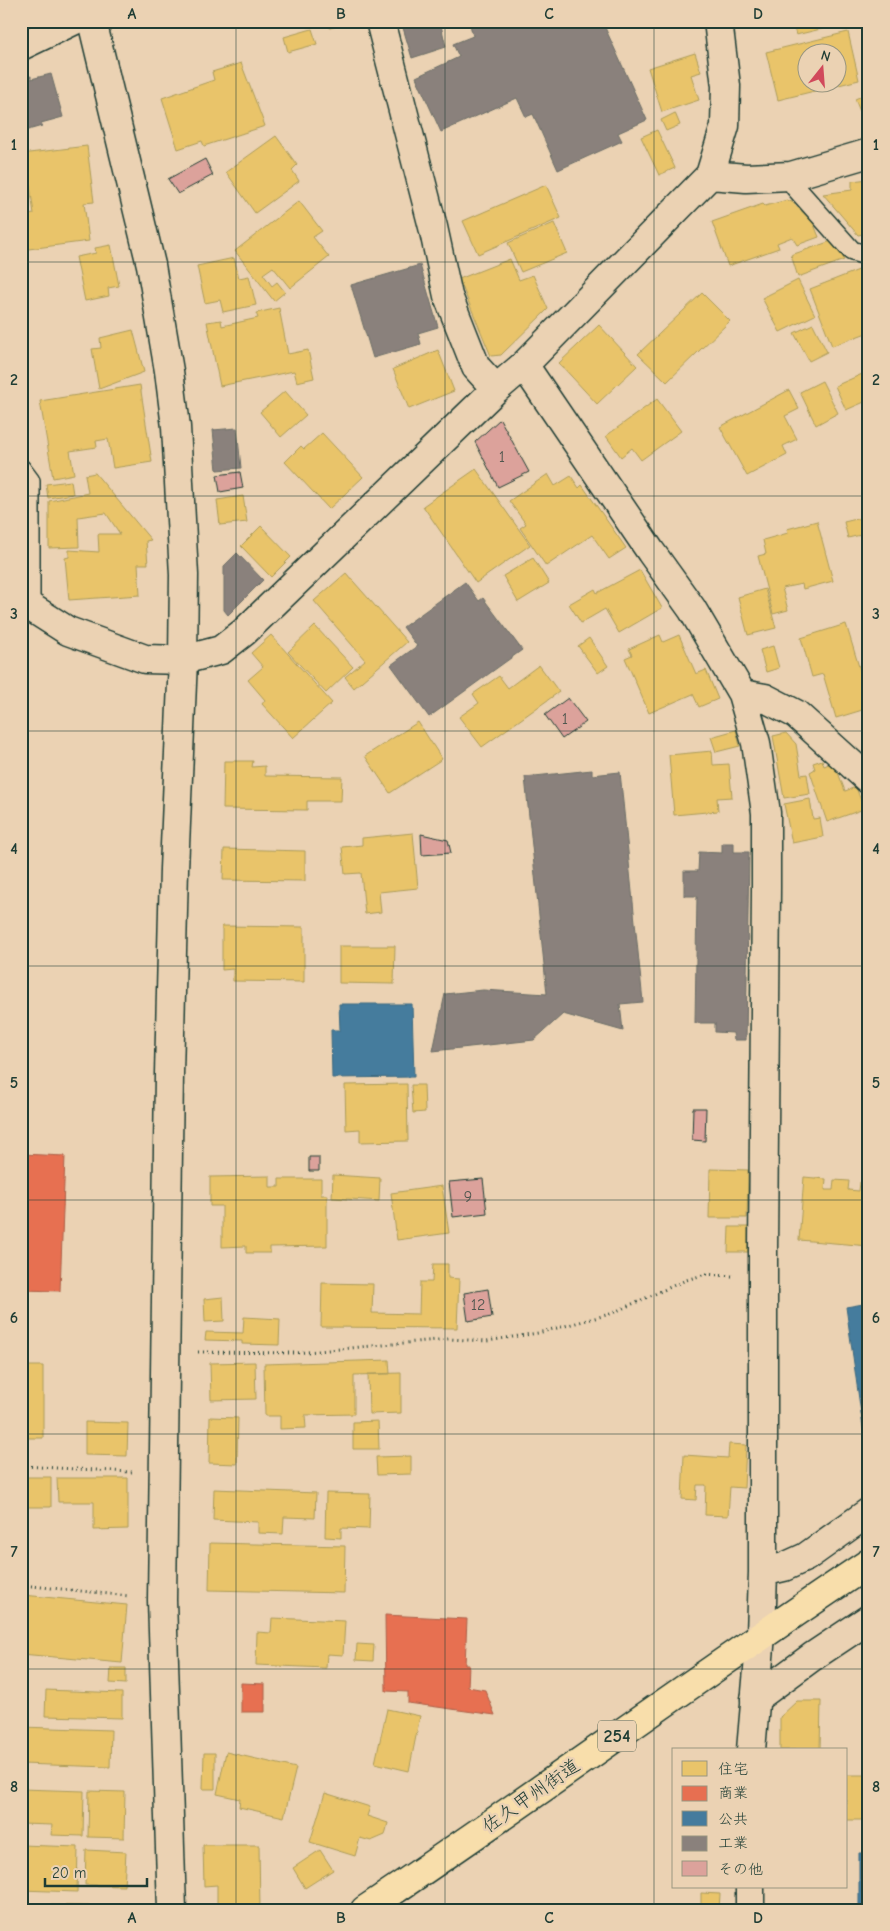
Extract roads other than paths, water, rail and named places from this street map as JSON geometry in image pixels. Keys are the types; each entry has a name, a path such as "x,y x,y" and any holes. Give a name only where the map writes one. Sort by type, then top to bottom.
{"highway":[{"name":"佐久甲州街道","path":"365,1910 392,1902 517,1807 761,1635 869,1563"}],"street":[{"path":"21,46 73,21"},
{"path":"92,21 151,265 170,371 176,427 184,575 183,660 174,879 162,1600 172,1910"},
{"path":"380,21 448,296 476,367 496,389"},
{"path":"26,604 68,631 145,659 183,660 221,650 244,632 496,389 524,365 710,175 725,126 726,86 718,21"},
{"path":"710,175 746,178 791,176 869,153"},
{"path":"524,365 692,609 742,694 756,742 766,814 763,1572 761,1635 751,1748"},
{"path":"742,694 765,698 796,714 869,780"},
{"path":"763,1572 784,1567 806,1556 869,1512"},
{"path":"755,1699 812,1657 869,1619"},
{"path":"750,1888 750,1910"}],"lane":[{"path":"791,176 795,188 852,251 869,256"},
{"path":"21,469 30,481 26,604"}]}
